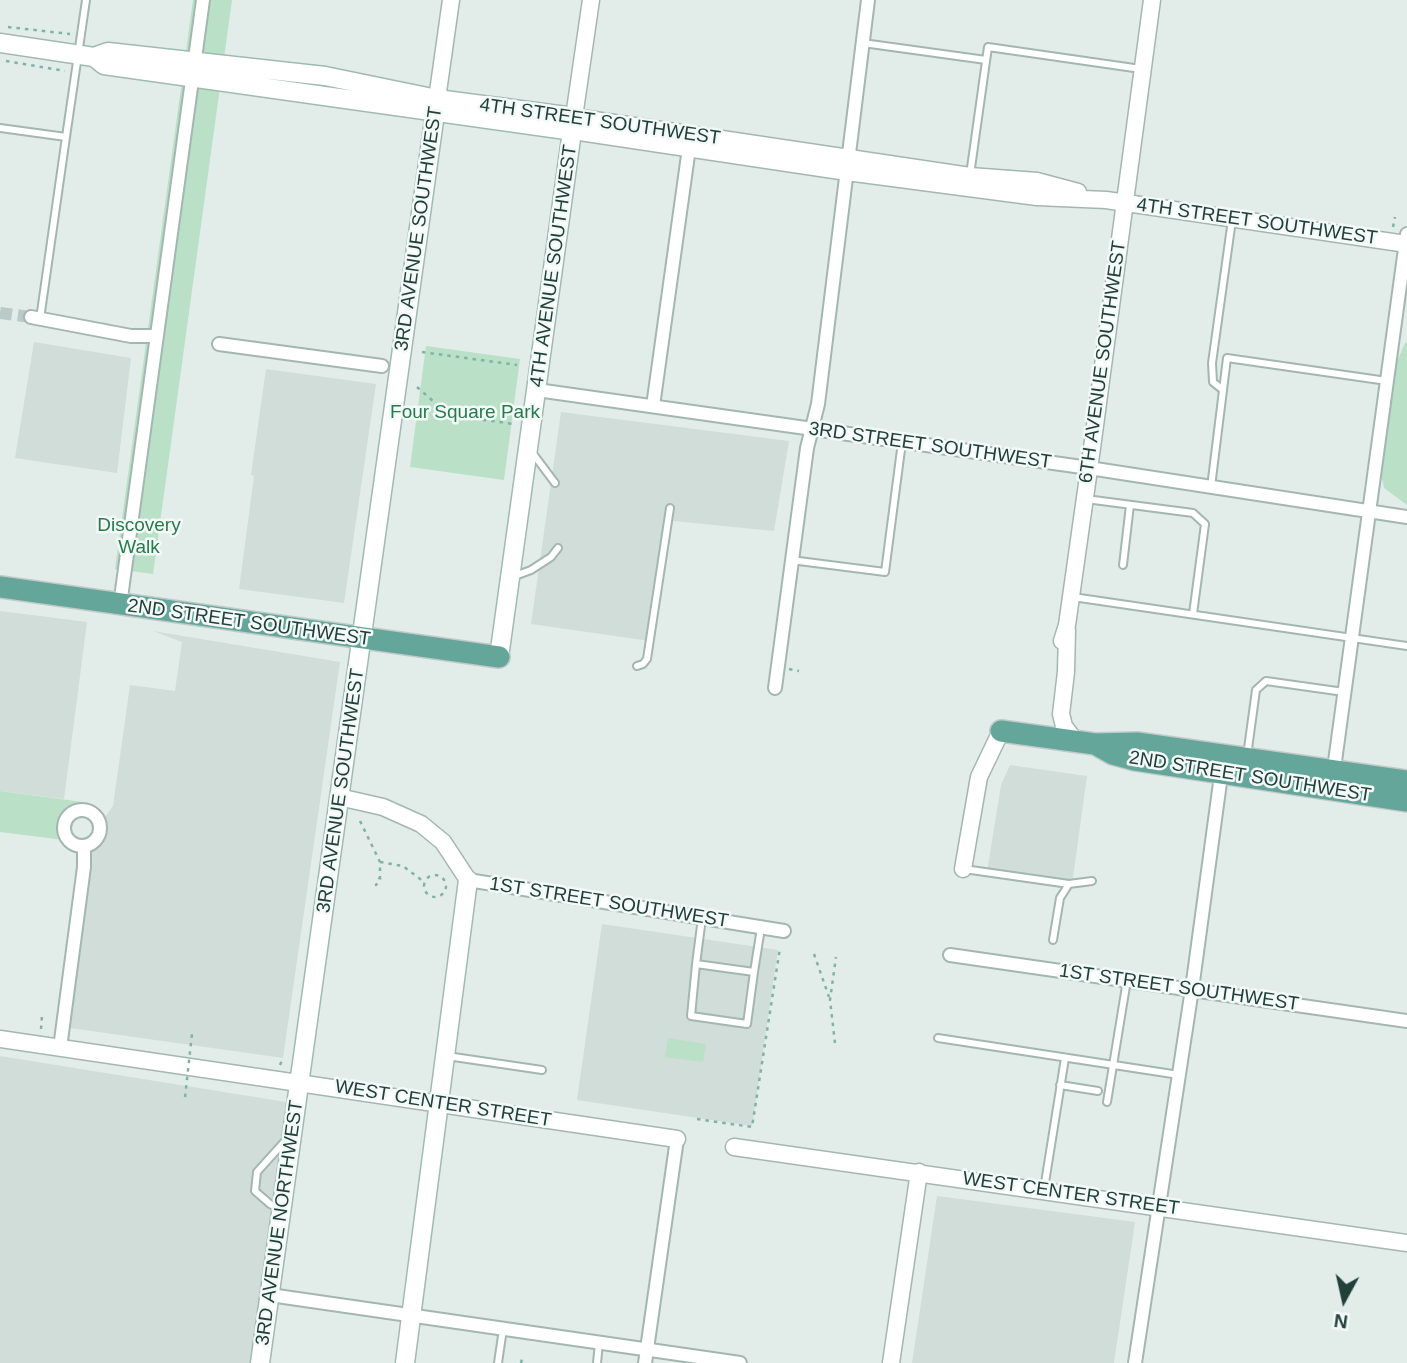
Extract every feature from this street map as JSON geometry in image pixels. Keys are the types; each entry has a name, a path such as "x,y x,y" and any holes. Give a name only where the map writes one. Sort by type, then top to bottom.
{"main road":[{"name":"4TH STREET SOUTHWEST","path":"0,44 86,56 108,52 193,69 325,76 436,105 574,124"},
{"name":"3RD AVENUE SOUTHWEST","path":"300,1082 436,105"},
{"name":"4TH AVENUE SOUTHWEST","path":"499,657 574,124"},
{"name":"2ND STREET SOUTHWEST","path":"0,587 499,657"},
{"name":"2ND STREET SOUTHWEST","path":"1000,731 1085,743 1135,760 1223,764 1332,780 1407,781"},
{"name":"2ND STREET SOUTHWEST","path":"1223,764 1247,758 1407,801"},
{"path":"405,1363 468,880"},
{"name":"3RD AVENUE NORTHWEST","path":"262,1359 300,1082"}],"street":[{"path":"120,605 203,0"},
{"name":"3RD AVENUE SOUTHWEST","path":"436,105 451,0"},
{"name":"4TH AVENUE SOUTHWEST","path":"574,124 591,0"},
{"path":"775,688 792,560 818,404 868,0"},
{"name":"6TH AVENUE SOUTHWEST","path":"1085,743 1064,726 1061,714 1066,672 1064,633 1152,0"},
{"name":"4TH STREET SOUTHWEST","path":"574,124 689,148 1037,181 1124,203 1407,241"},
{"name":"4TH STREET SOUTHWEST","path":"574,124 1037,197 1107,200"},
{"path":"653,406 689,148"},
{"path":"1332,780 1407,241"},
{"path":"36,318 131,336 157,336"},
{"path":"219,344 382,366"},
{"name":"3RD STREET SOUTHWEST","path":"537,390 1089,468 1407,517"},
{"path":"963,869 979,777 1000,731"},
{"path":"1135,1363 1223,764"},
{"name":"1ST STREET SOUTHWEST","path":"339,797 383,807 421,824 443,842 468,880 784,931"},
{"path":"60,1048 84,867 84,846"},
{"name":"1ST STREET SOUTHWEST","path":"950,955 1407,1021"},
{"name":"WEST CENTER STREET","path":"0,1039 677,1139"},
{"path":"646,1357 677,1139"},
{"name":"WEST CENTER STREET","path":"734,1147 1407,1243"},
{"path":"891,1363 919,1172"},
{"path":"270,1295 599,1343 646,1357 740,1363"}],"lane":[{"path":"36,318 66,137 86,56 86,0"},
{"path":"863,43 986,60"},
{"path":"970,176 988,47 1142,69"},
{"path":"0,128 66,137"},
{"path":"1223,390 1213,382 1212,363 1233,219"},
{"path":"1211,487 1227,358 1387,381"},
{"path":"792,560 885,572 902,442"},
{"path":"528,446 555,483"},
{"path":"1084,499 1193,513 1205,524 1193,614"},
{"path":"1123,565 1130,505"},
{"path":"637,666 648,659 670,508"},
{"path":"510,577 531,570 551,557 558,548"},
{"path":"1071,596 1407,646"},
{"path":"1247,758 1256,690 1266,681 1344,692"},
{"path":"963,869 1069,884 1092,881"},
{"path":"1053,940 1060,898 1069,884"},
{"path":"702,918 691,1016 747,1024 761,928"},
{"path":"696,964 754,972"},
{"path":"1107,1102 1127,980"},
{"path":"939,1038 1178,1075"},
{"path":"445,1055 542,1070"},
{"path":"1044,1191 1065,1058"},
{"path":"1060,1085 1098,1091"},
{"path":"282,1209 270,1204 255,1191 257,1172 286,1140 295,1116"},
{"path":"498,1363 503,1329"},
{"path":"597,1363 599,1343"}],"path":[{"path":"422,352 517,365"},
{"path":"417,387 449,415 514,424"},
{"path":"360,821 380,862 380,877"},
{"path":"380,862 403,866 425,883"},
{"path":"433,876 440,877 445,882 446,889 438,897 430,896 425,890 425,883 433,876"},
{"path":"697,1119 752,1127 780,948"},
{"path":"814,954 830,1000 835,1043"},
{"path":"830,1000 836,957"},
{"path":"185,1097 192,1034"},
{"path":"521,1363 523,1354"}],"shaded area":[{"path":"34,342 131,358 117,473 15,458"},
{"path":"266,369 376,384 344,603 239,589"},
{"path":"561,412 789,441 774,531 664,520 650,641 531,624"},
{"path":"0,611 87,622 64,799 0,791"},
{"path":"153,631 340,662 283,1058 63,1027 84,846 113,806 130,685 175,691 182,642"},
{"path":"1010,765 1087,776 1072,885 987,872 1001,785"},
{"path":"602,924 778,950 752,1126 577,1100"},
{"path":"0,1056 286,1102 254,1363 0,1363"},
{"path":"937,1196 1135,1222 1114,1363 912,1363"}],"green space":[{"name":"Discovery Walk","path":"193,0 232,0 153,574 115,569"},
{"path":"1407,342 1407,505 1384,488 1380,469 1395,366"},
{"name":"Four Square Park","path":"426,346 520,359 504,480 410,467"},
{"path":"0,791 82,802 63,820 64,840 0,832"},
{"path":"668,1038 706,1044 703,1062 665,1057"}],"tunnel":[{"path":"0,313 31,317"}]}
